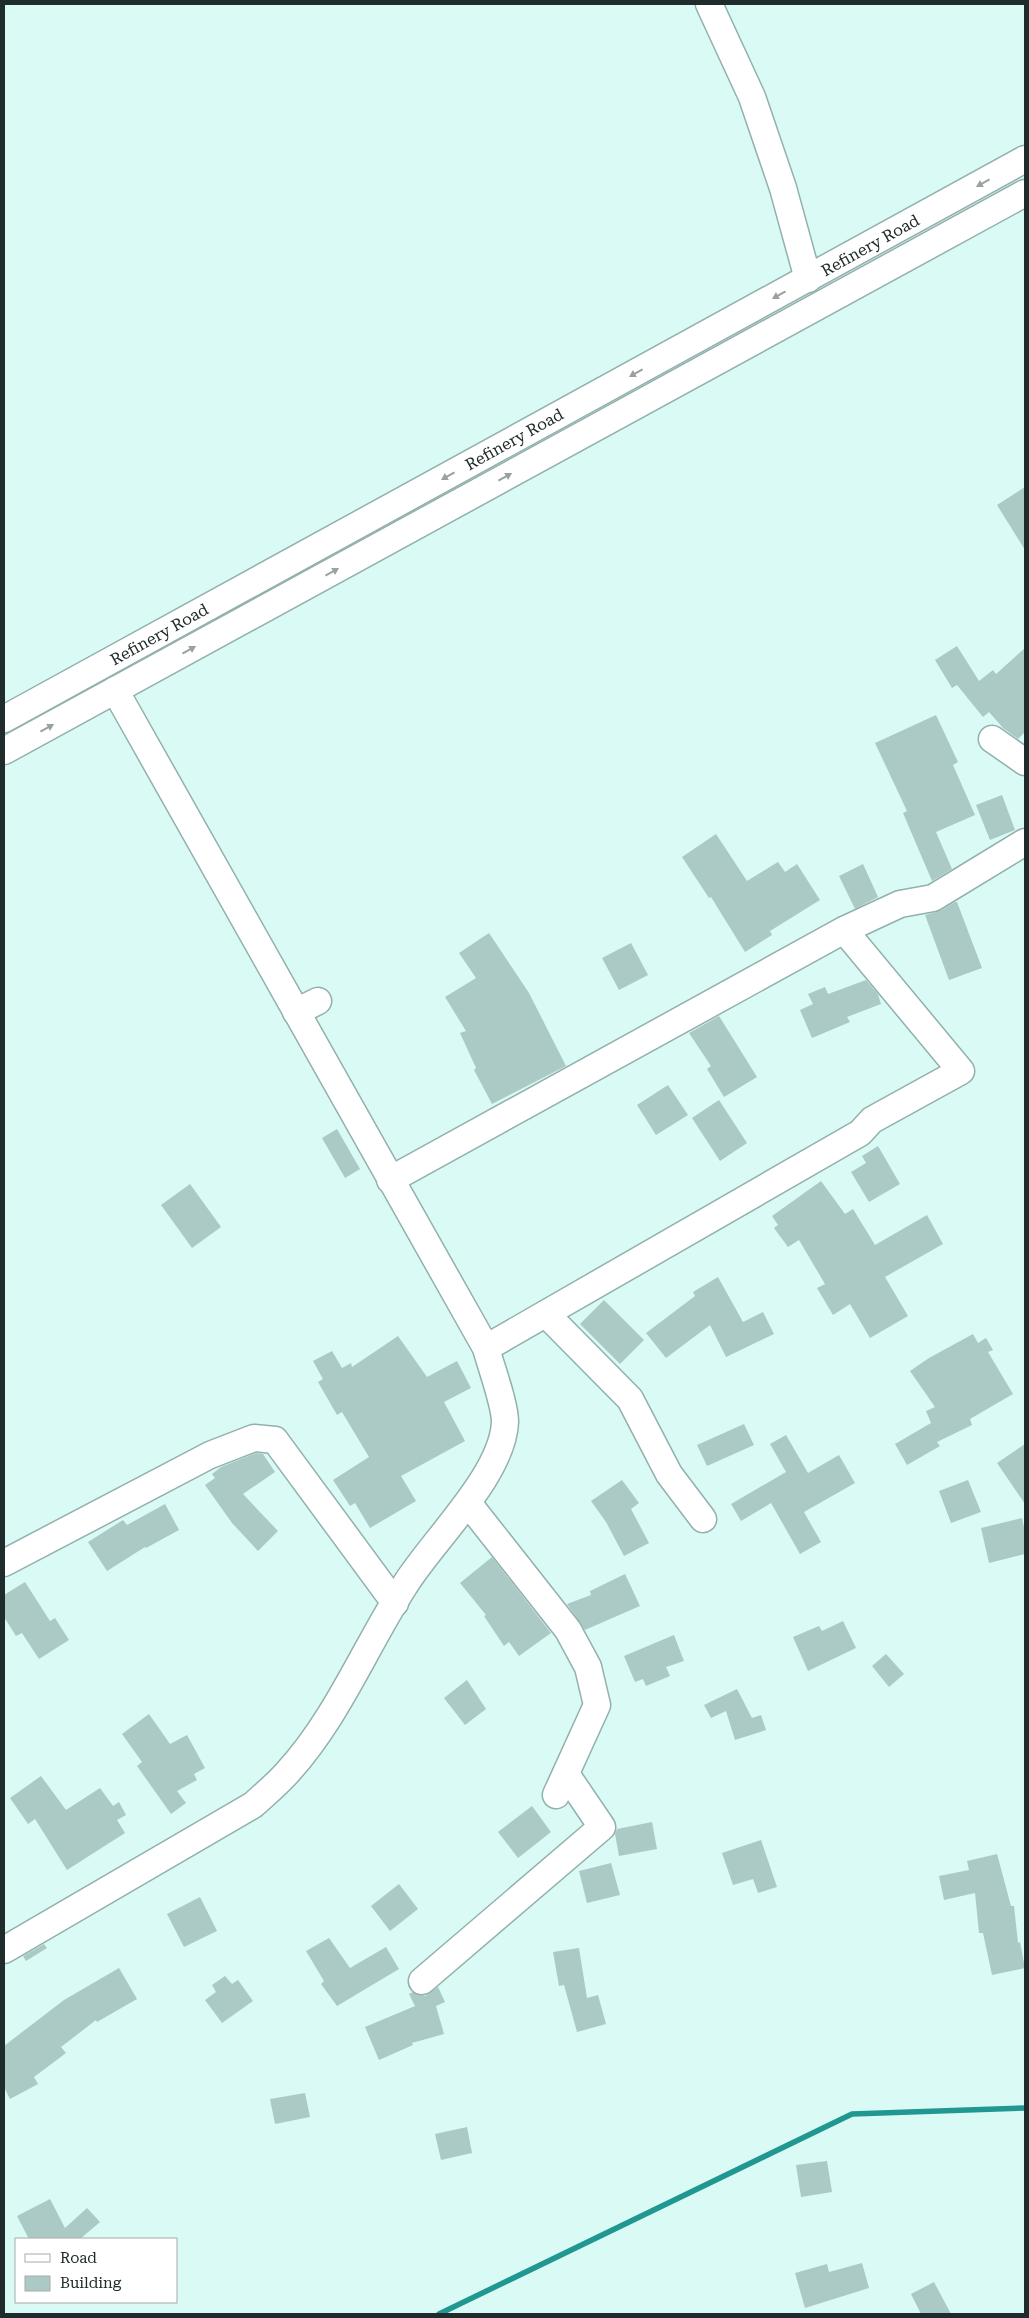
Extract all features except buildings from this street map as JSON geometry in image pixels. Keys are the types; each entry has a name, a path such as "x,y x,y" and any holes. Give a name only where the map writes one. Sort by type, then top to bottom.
{"street":[{"path":"709,4 752,97 783,188 808,279"},
{"name":"Refinery Road","path":"4,720 1025,159"},
{"name":"Refinery Road","path":"4,751 1025,193"},
{"path":"4,1950 253,1806 286,1774 319,1730 353,1676 405,1584 468,1503 497,1452 505,1421 486,1348 390,1180 307,1007 115,690"},
{"path":"992,739 1025,762"},
{"path":"390,1180 844,930 900,904 933,898 1025,842"},
{"path":"486,1348 860,1133 872,1120 960,1072 844,930"},
{"path":"546,1314 630,1399 669,1474 703,1519"},
{"path":"4,1563 210,1455 254,1438 275,1440 394,1603"},
{"path":"422,1982 602,1827 561,1785 597,1705 588,1667 568,1630 468,1503"}],"waterway":[{"path":"439,2314 852,2114 1025,2108"}]}
